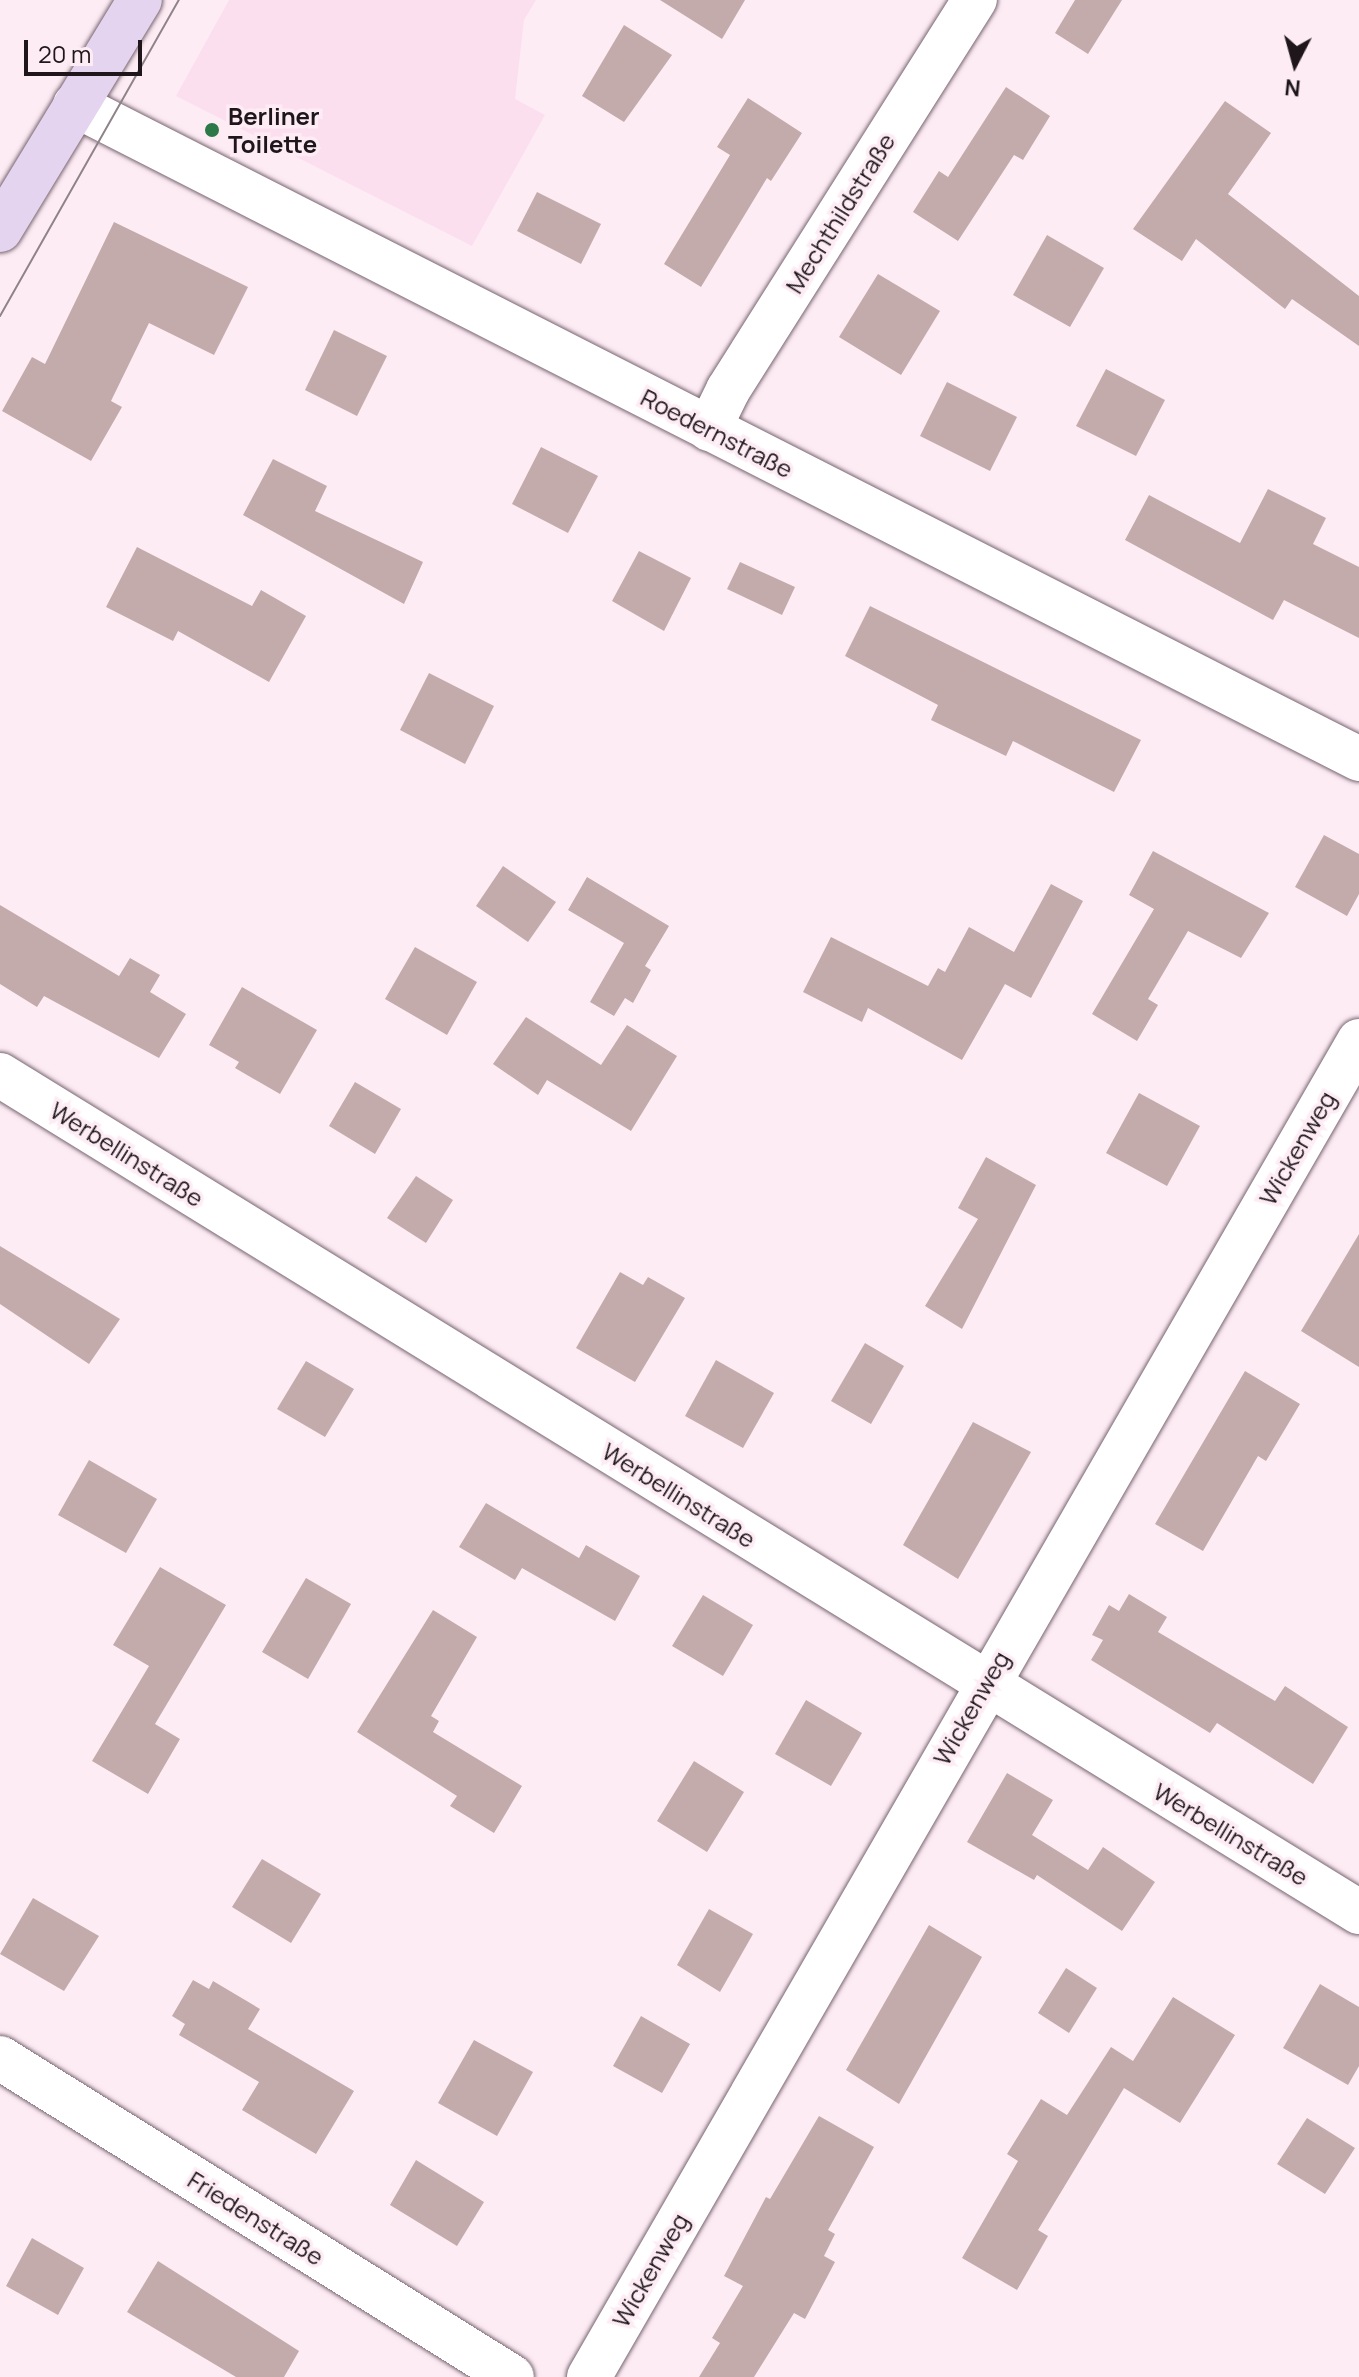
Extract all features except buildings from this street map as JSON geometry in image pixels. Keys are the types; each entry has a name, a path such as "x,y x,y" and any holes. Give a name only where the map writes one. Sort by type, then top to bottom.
{"main road":[{"path":"0,230 140,0"}],"street":[{"name":"Mechthildstraße","path":"709,429 728,390 975,0"},
{"name":"Roedernstraße","path":"75,105 1359,759"},
{"name":"Wickenweg","path":"589,2377 985,1684 1359,1041"},
{"name":"Werbellinstraße","path":"0,1075 1359,1912"},
{"name":"Friedenstraße","path":"0,2058 512,2377"}],"shaded area":[{"path":"229,0 536,0 524,20 515,99 545,115 472,246 176,96"}],"tram line":[{"path":"0,316 179,0"}],"place":[{"name":"Berliner Toilette","path":"212,130"}]}
